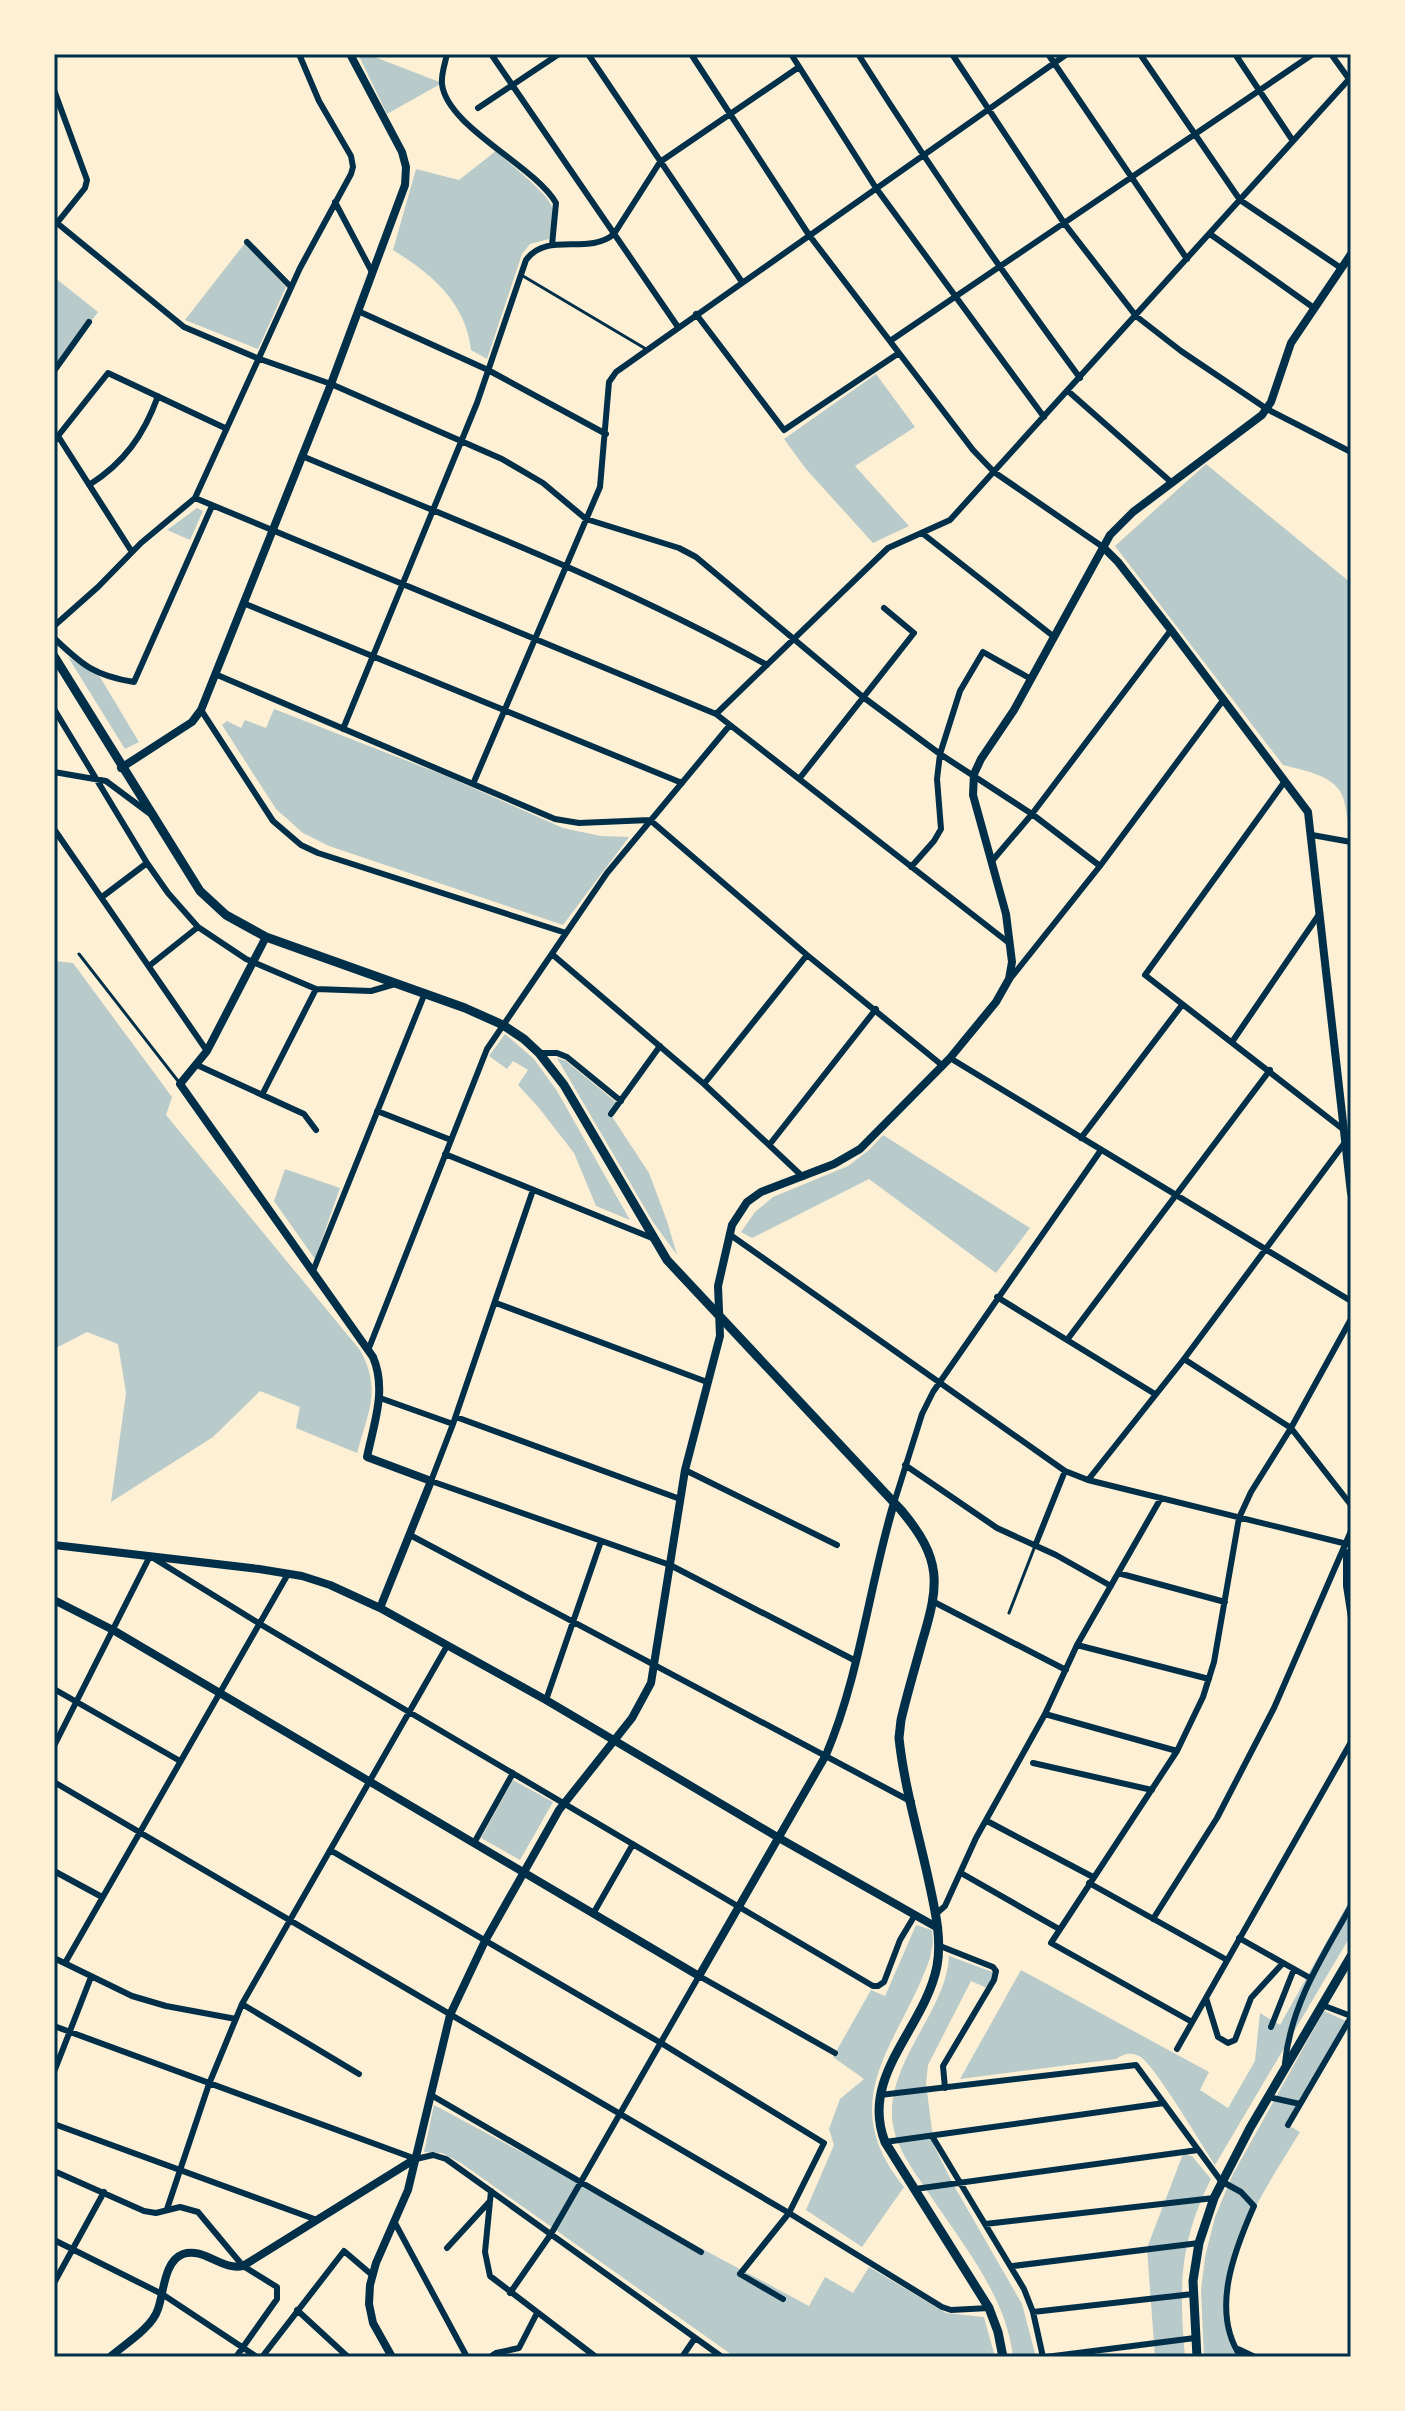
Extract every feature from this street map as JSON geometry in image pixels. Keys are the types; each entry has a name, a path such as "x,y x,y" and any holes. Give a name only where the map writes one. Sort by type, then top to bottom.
{"main road":[{"path":"55,660 200,891 226,915 266,937 425,993 503,1025 539,1053 564,1085 652,1238 680,1277 894,1503 912,1523 925,1545 934,1572 934,1602 899,1729 900,1748 936,1914 940,1946 934,1978 890,2065 880,2095 879,2124 885,2142 989,2308 1003,2357"},
{"path":"1197,2357 1193,2294 1199,2243 1214,2198 1268,2097 1351,1956"}],"street":[{"path":"54,626 195,498 291,287 351,174 352,160 319,101 299,54"},
{"path":"121,768 189,725 201,710 331,384 405,185 406,167 402,152 350,54"},
{"path":"447,54 442,83 456,113 543,187 556,203 552,245"},
{"path":"491,54 678,327"},
{"path":"478,108 559,54"},
{"path":"588,54 742,282"},
{"path":"691,54 809,235 973,450 994,472 1103,547 1118,562 1308,812 1351,1193"},
{"path":"791,54 876,188 1044,417"},
{"path":"858,54 922,155 1080,378"},
{"path":"952,54 1064,223 1136,316 1181,351 1267,409 1351,452"},
{"path":"1048,54 1187,259"},
{"path":"473,784 603,477 609,382 616,372 1067,54"},
{"path":"1140,54 1240,200 1341,268"},
{"path":"1235,54 1293,141"},
{"path":"890,341 1313,54"},
{"path":"716,714 888,548 950,520 1350,78 1331,54"},
{"path":"343,729 461,441 520,274 531,254 552,245 596,244 614,234 660,162 799,67"},
{"path":"54,90 87,185 57,223 177,323 257,358 331,384 527,472 586,519 679,548 696,557 863,697 940,754 1032,814 1100,866"},
{"path":"335,202 372,272"},
{"path":"1210,234 1314,308"},
{"path":"247,242 291,287"},
{"path":"1009,979 1012,962 1006,914 973,795 974,774 1031,679 1103,547 1125,518 1267,409 1291,343 1351,254"},
{"path":"358,311 488,370 606,434"},
{"path":"696,314 784,430 899,353"},
{"path":"54,371 89,322"},
{"path":"132,552 56,439 108,373 225,428"},
{"path":"1068,391 1171,482"},
{"path":"89,485 119,463 135,444 158,396"},
{"path":"302,456 566,567 701,628 767,665"},
{"path":"195,498 716,714 1011,945"},
{"path":"54,638 90,670 112,679 134,682 212,506"},
{"path":"922,533 1053,636"},
{"path":"243,603 682,783"},
{"path":"799,779 914,633 884,608"},
{"path":"992,861 1032,814 1171,630"},
{"path":"911,867 941,829 937,779 940,754 960,691 983,652 1031,679"},
{"path":"215,674 565,822 650,820 807,955 947,1062 1081,1138 1351,1301"},
{"path":"392,2357 370,2313 372,2275 408,2190 450,2015 522,1872 564,1803 644,1699 655,1665 685,1470 720,1336 718,1286 729,1234 736,1217 754,1197 834,1164 860,1149 947,1062 1100,866 1224,699"},
{"path":"54,709 147,863 198,927 254,962 316,989 371,991 398,983"},
{"path":"201,710 273,821 301,845 566,933"},
{"path":"369,1348 487,1049 607,873 730,725"},
{"path":"54,772 106,781 151,816"},
{"path":"1285,780 1145,975 1344,1130"},
{"path":"54,829 207,1051"},
{"path":"1312,835 1351,842"},
{"path":"102,897 147,863"},
{"path":"1232,1042 1320,913"},
{"path":"149,966 198,927"},
{"path":"266,937 207,1051 180,1084 369,1348 381,1379 367,1457 670,1565 856,1661"},
{"path":"553,955 704,1084 803,1177"},
{"path":"704,1084 807,955"},
{"path":"262,1095 316,989"},
{"path":"313,1271 425,993"},
{"path":"1081,1138 1182,1005"},
{"path":"770,1144 876,1009"},
{"path":"611,1114 660,1046"},
{"path":"539,1053 557,1053 567,1057 621,1101"},
{"path":"197,1065 304,1114 316,1130"},
{"path":"1067,1340 1270,1070"},
{"path":"1341,1097 1351,1095"},
{"path":"377,1111 451,1140"},
{"path":"1088,1480 1184,1359 1346,1141"},
{"path":"510,2293 551,2234 826,1755 856,1661 894,1503 922,1414 938,1384 1101,1150"},
{"path":"445,1154 652,1238"},
{"path":"380,1608 455,1420 533,1190"},
{"path":"729,1234 1065,1471 1088,1480 1347,1544"},
{"path":"997,1297 1155,1394"},
{"path":"496,1303 707,1382"},
{"path":"1192,2022 1051,1943 1177,1751 1209,1679 1239,1518 1351,1319"},
{"path":"1184,1359 1291,1428 1351,1505"},
{"path":"380,1398 455,1420 680,1499"},
{"path":"905,1465 997,1528 1111,1586"},
{"path":"685,1470 837,1545"},
{"path":"1035,1546 1065,1471"},
{"path":"936,1914 945,1906 1045,1714 1077,1645 1161,1498"},
{"path":"1153,1919 1217,1818 1274,1708 1351,1531"},
{"path":"410,1535 912,1802"},
{"path":"546,1700 601,1541"},
{"path":"1347,1544 1345,1576 1351,1618"},
{"path":"54,1545 288,1574 330,1585 380,1608 546,1700 938,1928"},
{"path":"150,1556 873,1986 881,1985 900,1940 915,1915"},
{"path":"54,1746 150,1556"},
{"path":"1118,1573 1225,1602"},
{"path":"65,1963 288,1574"},
{"path":"54,1600 113,1630 835,2053"},
{"path":"934,1602 1066,1670"},
{"path":"1077,1645 1209,1679"},
{"path":"167,2209 209,2084 242,2004 447,1646"},
{"path":"54,1689 180,1761"},
{"path":"1045,1714 1177,1751"},
{"path":"1177,2049 1351,1742"},
{"path":"1033,1763 1152,1790"},
{"path":"474,1843 513,1773"},
{"path":"54,1782 789,2213 942,2307 951,2310 989,2308"},
{"path":"987,1821 1227,1960"},
{"path":"593,1914 633,1844"},
{"path":"330,1850 661,2043 824,2143 789,2213 740,2274 783,2299"},
{"path":"54,1882 56,1873 102,1897"},
{"path":"961,1873 1059,1929"},
{"path":"1285,2069 1291,2024 1310,1978 1351,1906"},
{"path":"1239,1938 1310,1978"},
{"path":"940,1946 993,1967 996,1971 994,1980 943,2066 945,2088"},
{"path":"54,1958 132,1996 166,2006 236,2019"},
{"path":"1206,1998 1218,2037 1228,2043 1235,2040 1251,1998 1283,1963"},
{"path":"1271,2027 1294,1969"},
{"path":"54,2072 91,1977"},
{"path":"242,2004 359,2074"},
{"path":"1288,2125 1351,2017 1322,2005"},
{"path":"54,2026 416,2159"},
{"path":"880,2095 1136,2065 1221,2181 1241,2192 1254,2206 1230,2267 1227,2315 1235,2348 1241,2357"},
{"path":"431,2095 701,2252"},
{"path":"1268,2097 1300,2104"},
{"path":"885,2142 1164,2103"},
{"path":"54,2124 317,2220"},
{"path":"932,2136 1013,2266 1033,2312 1045,2357 1195,2338"},
{"path":"915,2189 1198,2150"},
{"path":"113,2354 153,2319 170,2267 177,2258 195,2253 228,2266 243,2266 416,2159 441,2156 722,2357"},
{"path":"54,2171 144,2211 156,2213 186,2208 203,2216 243,2266 277,2287 279,2293 236,2357"},
{"path":"491,2191 486,2260 494,2281 596,2357"},
{"path":"54,2283 104,2192"},
{"path":"985,2224 1214,2198"},
{"path":"447,2248 490,2201"},
{"path":"395,2223 467,2357"},
{"path":"54,2240 162,2294 259,2357 344,2251 372,2275"},
{"path":"1013,2266 1199,2243"},
{"path":"1033,2312 1193,2294"},
{"path":"297,2310 348,2357"},
{"path":"490,2357 496,2353 512,2354 519,2348 537,2313"},
{"path":"682,2357 695,2338"},
{"path":"1235,2348 1255,2357"},
{"path":"113,2354 125,2357"}],"lane":[{"path":"520,274 646,349"},
{"path":"79,954 180,1084"},
{"path":"1009,1613 1035,1546"}],"shaded area":[{"path":"358,54 367,54 442,83 387,114"},
{"path":"496,151 543,194 552,207 553,215 549,239 530,244 522,254 487,359 471,350 462,318 445,291 421,269 393,250 416,169 459,180"},
{"path":"245,243 286,287 258,349 185,320"},
{"path":"54,277 98,312 54,371"},
{"path":"876,374 915,427 855,466 909,526 873,543 806,469 784,439"},
{"path":"1206,464 1351,583 1351,832 1344,800 1335,785 1319,775 1283,765 1115,546"},
{"path":"197,508 203,511 190,540 167,530"},
{"path":"68,657 100,677 139,742 125,749"},
{"path":"274,709 446,776 563,828 601,836 629,837 563,925 329,846 303,833 276,809 222,725 227,721 241,728 245,720 266,728"},
{"path":"54,961 73,963 172,1097 166,1115 360,1350 367,1364 372,1389 369,1413 357,1453 296,1428 300,1407 260,1391 213,1437 111,1502 126,1393 118,1344 87,1332 54,1349"},
{"path":"505,1034 534,1059 557,1091 630,1220 596,1206 574,1153 518,1085 528,1070 513,1061 507,1069 489,1056"},
{"path":"557,1058 566,1061 617,1103 611,1115 649,1173 677,1255 653,1222"},
{"path":"883,1135 1030,1228 996,1273 869,1179 752,1238 741,1232 755,1212 773,1197 848,1166"},
{"path":"285,1169 340,1188 315,1259 274,1201"},
{"path":"513,1780 553,1802 520,1860 481,1838"},
{"path":"1351,1898 1351,1935 1215,2165 1155,2073 1139,2056 1127,2054 1116,2059 960,2079 1021,1970 1209,2072 1200,2090 1228,2108 1255,2061 1260,2013 1280,2025"},
{"path":"916,1925 932,1930 930,1958 879,2071 873,2098 873,2126 883,2155 904,2187 862,2247 806,2210 834,2145 829,2129 840,2099 864,2079 833,2057 871,1990 885,1996"},
{"path":"949,1956 995,1973 987,1988 971,1981 928,2065 926,2083 934,2146 1022,2304 1036,2357 1013,2357 1009,2333 991,2289 908,2161 898,2143 893,2124 894,2094 900,2074 939,1995"},
{"path":"1324,2011 1348,2022 1288,2125 1300,2132 1251,2217 1241,2239 1229,2287 1227,2316 1235,2348 1255,2357 1204,2357 1201,2290 1215,2217 1233,2174"},
{"path":"434,2105 809,2306 825,2277 853,2293 869,2267 946,2313 984,2317 995,2357 735,2357 461,2163 442,2153 424,2152"},
{"path":"1183,2154 1192,2156 1211,2179 1200,2202 1187,2245 1182,2287 1185,2357 1155,2357 1147,2248"}]}
